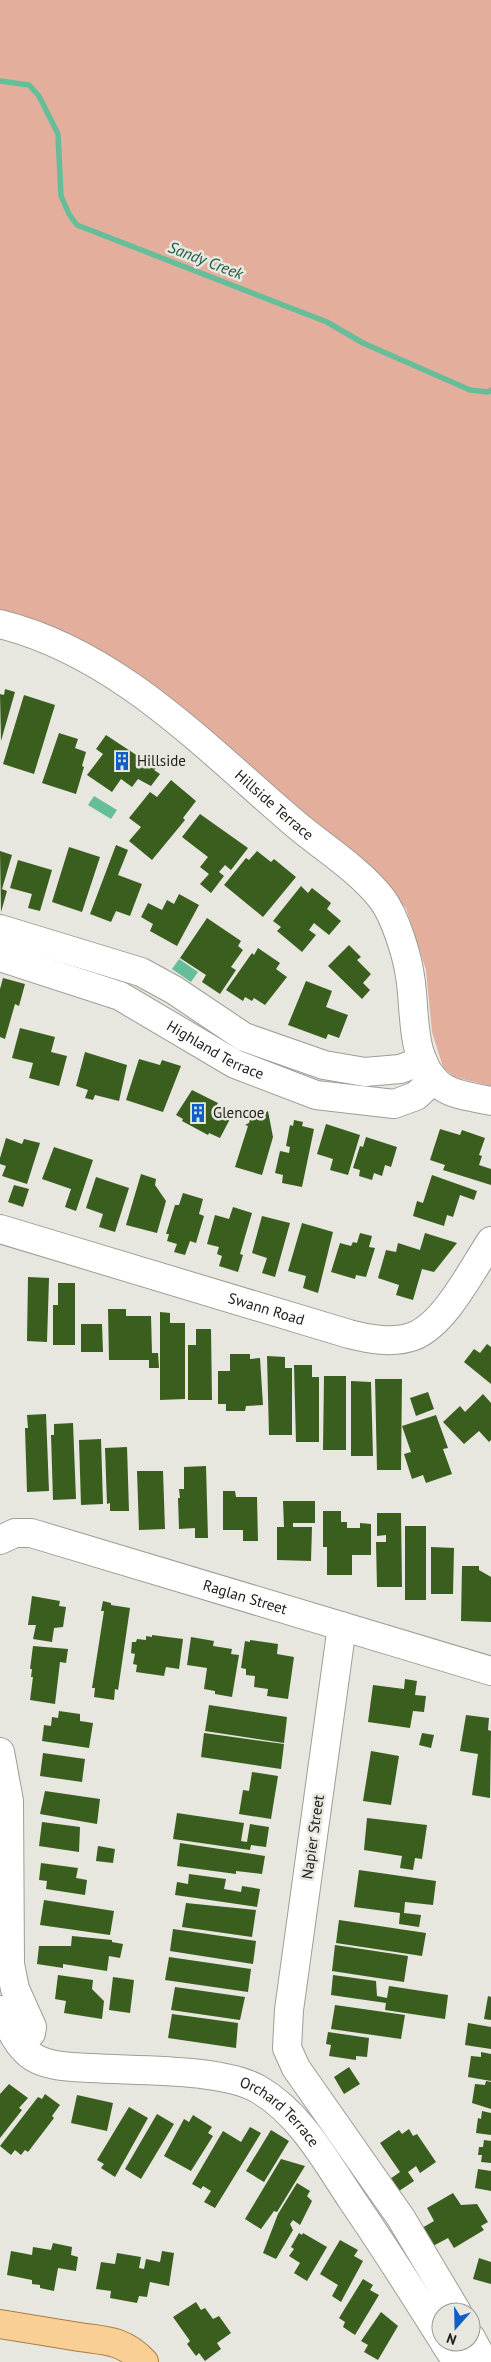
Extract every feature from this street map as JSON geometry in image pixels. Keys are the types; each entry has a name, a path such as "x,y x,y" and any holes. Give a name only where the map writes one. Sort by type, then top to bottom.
{"main road":[{"path":"0,2324 114,2342 130,2350 144,2362"},
{"path":"78,2337 108,2351 120,2362"}],"street":[{"name":"Hillside Terrace","path":"0,624 54,642 101,666 144,695 310,837 362,878 382,900 400,939 410,972 412,1008 429,1070"},
{"name":"Highland Terrace","path":"0,929 141,972 174,990 244,1037 324,1066 365,1072 400,1069 429,1070 416,1096 394,1104 316,1095 235,1064 120,996 0,957"},
{"path":"429,1070 452,1091 491,1101"},
{"name":"Swann Road","path":"0,1229 349,1334 384,1340 414,1336 432,1324 446,1309 491,1241"},
{"name":"Raglan Street","path":"0,1538 15,1534 31,1533 491,1671"},
{"name":"Napier Street","path":"342,1626 289,2010 287,2048 304,2081 401,2218 450,2302"},
{"path":"0,1752 9,1801 10,1964 13,1981 32,2027 30,2033 19,2042"},
{"name":"Orchard Terrace","path":"0,2010 19,2042 32,2056 58,2064 226,2078 252,2086 275,2100 296,2120 340,2182 431,2321"}],"shaded area":[{"path":"0,0 491,0 491,1086 454,1077 443,1067 432,1032 426,970 406,908 350,850 241,761 0,613"},
{"path":"94,796 117,810 111,819 88,805"},
{"path":"179,959 198,972 191,982 172,969"}],"building":[{"path":"5,689 15,692 1,741 0,694 4,695"},
{"path":"24,695 55,705 34,774 3,764"},
{"path":"59,733 78,739 75,748 86,752 82,766 84,767 76,794 42,783"},
{"name":"Hillside","path":"106,735 156,768 154,770 160,774 151,786 138,779 132,787 121,779 112,792 87,775 103,754 96,749"},
{"path":"171,780 196,801 183,818 185,820 152,860 129,841 141,827 129,818 150,792 157,797"},
{"path":"200,814 248,848 231,870 225,865 219,872 224,876 211,893 200,884 209,874 200,867 208,857 182,837"},
{"path":"116,845 128,850 118,875 142,884 130,916 116,911 111,922 90,914"},
{"path":"69,847 100,857 82,912 52,902"},
{"path":"0,851 12,855 2,889 7,891 1,912"},
{"path":"257,851 271,862 274,859 296,877 263,917 224,885 246,858 249,860"},
{"path":"18,860 52,870 40,911 28,908 32,894 10,888"},
{"path":"301,886 308,893 312,888 331,903 327,909 341,921 329,935 314,923 309,930 316,935 302,952 277,931 281,927 273,921"},
{"path":"179,894 199,905 177,946 150,931 153,924 141,917 148,903 162,910 167,900 174,904"},
{"path":"207,918 241,941 238,946 243,950 231,967 236,970 220,994 202,982 206,975 180,958"},
{"path":"349,945 361,957 357,960 371,974 363,983 370,990 362,999 328,966"},
{"path":"258,948 280,963 276,969 287,977 265,1005 254,998 252,1001 245,997 243,1001 226,990 252,953 254,955"},
{"path":"3,978 25,984 19,1006 15,1004 5,1039 0,1037 0,989"},
{"path":"306,981 332,991 326,1007 348,1015 339,1038 328,1034 326,1039 288,1025"},
{"path":"20,1028 55,1037 51,1052 67,1056 59,1086 29,1078 33,1063 12,1058"},
{"path":"85,1052 127,1065 119,1101 95,1095 93,1100 85,1098 88,1090 76,1086"},
{"path":"139,1059 160,1065 162,1060 181,1066 163,1112 126,1100"},
{"name":"Glencoe","path":"192,1090 218,1103 214,1110 230,1119 220,1138 209,1133 208,1135 182,1121 183,1119 176,1115"},
{"path":"253,1109 265,1113 268,1111 273,1137 262,1175 235,1167 248,1126 245,1125 249,1123"},
{"path":"294,1120 303,1122 302,1126 314,1129 302,1187 282,1183 283,1175 275,1173 280,1151 289,1153 290,1147 286,1146 290,1125 293,1126"},
{"path":"326,1124 360,1135 348,1175 330,1170 333,1159 317,1154"},
{"path":"440,1129 460,1135 462,1130 485,1138 479,1155 482,1156 479,1165 491,1169 491,1185 443,1170 445,1165 430,1160"},
{"path":"366,1137 397,1147 391,1167 385,1165 382,1176 374,1173 372,1180 359,1176 360,1170 353,1168 360,1146 363,1147"},
{"path":"6,1138 22,1144 24,1139 40,1143 27,1184 2,1176 6,1166 0,1164 0,1158"},
{"path":"54,1147 93,1160 76,1211 65,1207 71,1189 42,1179"},
{"path":"141,1174 156,1179 155,1185 166,1201 157,1233 126,1225"},
{"path":"432,1175 477,1191 474,1200 460,1195 453,1217 447,1215 444,1226 413,1216 417,1201 423,1203"},
{"path":"96,1177 129,1188 115,1232 99,1227 103,1214 86,1208"},
{"path":"14,1185 29,1189 23,1207 8,1202"},
{"path":"183,1193 203,1199 199,1214 204,1216 196,1243 190,1241 185,1255 174,1252 177,1244 167,1241 169,1234 166,1234 175,1205 179,1205"},
{"path":"233,1207 252,1213 240,1254 243,1255 238,1272 219,1266 222,1256 217,1254 219,1247 207,1244 215,1215 229,1219"},
{"path":"262,1216 290,1223 275,1277 262,1273 267,1258 252,1253"},
{"path":"302,1223 333,1232 318,1293 303,1288 306,1276 288,1271"},
{"path":"360,1233 372,1236 369,1247 375,1248 366,1277 356,1275 355,1279 331,1272 340,1243 351,1246 353,1242 357,1243"},
{"path":"425,1233 457,1243 434,1272 422,1269 413,1300 396,1295 399,1285 378,1278 386,1250 396,1252 398,1243 420,1250"},
{"path":"28,1277 49,1278 47,1342 27,1341"},
{"path":"58,1283 75,1283 75,1345 53,1345 53,1305 58,1305"},
{"path":"108,1309 126,1309 126,1316 151,1316 152,1353 158,1353 159,1368 149,1368 149,1360 109,1360"},
{"path":"160,1312 170,1313 170,1323 185,1323 185,1399 160,1400"},
{"path":"81,1324 102,1324 103,1352 81,1352"},
{"path":"196,1329 211,1329 212,1400 188,1400 188,1345 196,1345"},
{"path":"487,1344 491,1347 491,1384 464,1362 474,1349 480,1353"},
{"path":"230,1354 250,1354 250,1359 260,1358 263,1405 246,1406 245,1411 226,1411 226,1404 218,1404 218,1371 230,1371"},
{"path":"267,1356 285,1357 285,1368 292,1368 292,1435 269,1435"},
{"path":"294,1365 312,1365 312,1377 319,1377 319,1442 296,1442"},
{"path":"324,1376 346,1376 346,1450 323,1450"},
{"path":"375,1379 402,1379 401,1470 377,1470"},
{"path":"351,1381 371,1382 373,1456 351,1456"},
{"path":"428,1392 434,1409 416,1416 410,1398"},
{"path":"483,1394 491,1403 491,1440 489,1442 479,1431 464,1444 443,1422 460,1406 465,1412"},
{"path":"46,1414 49,1491 27,1492 25,1428 28,1428 27,1415"},
{"path":"436,1415 448,1448 443,1449 452,1474 426,1483 423,1475 412,1479 404,1454 411,1452 402,1426"},
{"path":"73,1423 76,1499 53,1500 51,1435 54,1435 54,1424"},
{"path":"101,1439 103,1504 81,1505 79,1440"},
{"path":"127,1447 129,1511 110,1511 110,1503 107,1504 105,1448"},
{"path":"206,1466 208,1538 195,1538 195,1528 179,1529 179,1489 184,1489 184,1467"},
{"path":"137,1471 163,1471 165,1529 139,1530"},
{"path":"223,1491 235,1491 236,1497 257,1497 258,1541 243,1541 243,1530 223,1530"},
{"path":"283,1501 315,1501 315,1523 293,1523 293,1527 312,1527 311,1561 277,1560 277,1527 284,1527"},
{"path":"323,1511 341,1511 341,1522 347,1522 347,1528 360,1528 360,1523 371,1524 371,1555 352,1555 352,1575 327,1575 327,1547 323,1547"},
{"path":"377,1513 401,1513 402,1587 377,1587 376,1542 386,1542 386,1535 377,1536"},
{"path":"405,1526 426,1526 426,1600 405,1600"},
{"path":"431,1547 454,1548 453,1594 431,1594"},
{"path":"462,1566 479,1566 479,1570 491,1577 491,1622 461,1621"},
{"path":"32,1596 60,1601 59,1606 66,1607 63,1627 54,1628 52,1642 33,1639 36,1625 28,1625"},
{"path":"103,1601 111,1603 111,1605 130,1608 118,1690 115,1689 114,1700 94,1697 95,1688 92,1688 104,1611 101,1611"},
{"path":"152,1635 183,1639 179,1669 166,1667 164,1676 136,1672 137,1665 133,1664 135,1654 131,1653 132,1642 136,1642 137,1639 146,1640 146,1636 152,1637"},
{"path":"191,1637 214,1641 213,1646 232,1649 231,1654 239,1655 232,1697 215,1694 215,1691 204,1689 207,1668 187,1665"},
{"path":"250,1640 278,1644 277,1654 294,1657 288,1699 267,1696 268,1689 254,1687 255,1676 246,1675 246,1669 241,1668 245,1641 250,1642"},
{"path":"33,1646 68,1649 66,1663 60,1662 55,1704 30,1700 33,1677 31,1677 32,1669 30,1669"},
{"path":"405,1679 417,1681 415,1695 426,1696 424,1712 413,1711 410,1728 368,1722 373,1685 404,1689"},
{"path":"209,1705 287,1717 284,1743 205,1731"},
{"path":"59,1711 80,1714 80,1721 93,1723 89,1748 42,1741 44,1725 51,1726 52,1717 58,1718"},
{"path":"466,1715 489,1718 488,1730 491,1731 490,1798 472,1795 478,1754 460,1751"},
{"path":"204,1733 284,1744 281,1769 201,1757"},
{"path":"422,1733 434,1735 431,1748 419,1745"},
{"path":"371,1751 399,1756 391,1805 363,1801"},
{"path":"43,1753 85,1759 82,1782 40,1776"},
{"path":"252,1772 278,1776 271,1819 239,1814 243,1790 249,1791"},
{"path":"45,1791 100,1799 97,1824 40,1814"},
{"path":"177,1813 244,1823 241,1841 247,1842 250,1824 269,1827 266,1847 251,1845 250,1850 173,1839"},
{"path":"367,1818 427,1825 422,1859 415,1858 413,1870 400,1868 402,1856 364,1850"},
{"path":"42,1822 80,1827 79,1852 39,1846"},
{"path":"180,1843 265,1856 262,1874 236,1871 236,1874 177,1866"},
{"path":"98,1846 115,1849 113,1863 96,1861"},
{"path":"41,1863 78,1868 76,1878 87,1880 85,1895 46,1889 47,1881 39,1880"},
{"path":"359,1870 436,1881 433,1905 405,1902 404,1913 421,1915 419,1927 399,1924 400,1913 354,1907"},
{"path":"189,1874 226,1879 224,1889 241,1892 242,1886 260,1889 257,1907 175,1895 177,1882 188,1884"},
{"path":"44,1900 114,1911 110,1935 40,1925"},
{"path":"186,1903 256,1910 252,1937 182,1927"},
{"path":"339,1920 426,1933 422,1956 336,1943"},
{"path":"173,1929 256,1941 253,1964 170,1951"},
{"path":"72,1936 112,1940 112,1942 123,1944 120,1958 109,1956 107,1971 63,1964 63,1968 37,1964 39,1946 71,1946"},
{"path":"335,1945 408,1956 404,1982 332,1971"},
{"path":"169,1957 251,1969 248,1992 165,1980"},
{"path":"58,1975 93,1980 92,1989 104,2001 102,2019 64,2013 66,2001 55,1999"},
{"path":"333,1975 376,1981 377,1996 387,1998 389,1986 448,1995 445,2019 385,2010 386,2003 331,1995"},
{"path":"113,1977 134,1980 130,2013 109,2010"},
{"path":"175,1987 245,1997 240,2020 171,2010"},
{"path":"488,1996 491,1997 491,2020 484,2019"},
{"path":"335,2005 405,2015 401,2039 331,2029"},
{"path":"172,2014 238,2023 236,2048 168,2038"},
{"path":"468,2023 491,2027 491,2049 465,2045"},
{"path":"328,2032 369,2038 367,2057 356,2056 356,2060 329,2056 331,2045 326,2044"},
{"path":"481,2052 491,2054 491,2081 468,2077 471,2056 481,2057"},
{"path":"349,2067 360,2084 344,2094 334,2077"},
{"path":"486,2081 491,2082 491,2109 472,2103 475,2084 485,2085"},
{"path":"9,2084 28,2098 19,2108 22,2110 0,2138 0,2094"},
{"path":"45,2094 60,2105 52,2116 54,2118 28,2152 25,2150 21,2155 15,2150 11,2155 0,2146 38,2097 42,2099"},
{"path":"77,2095 113,2103 107,2131 71,2123"},
{"path":"129,2107 148,2118 115,2177 101,2168 104,2164 97,2160"},
{"path":"482,2111 491,2113 491,2135 476,2133 478,2118 481,2119"},
{"path":"157,2114 174,2124 141,2179 125,2169"},
{"path":"193,2115 212,2127 208,2133 213,2136 191,2171 164,2156 184,2119 189,2122"},
{"path":"250,2127 261,2133 215,2208 204,2202 211,2191 203,2186 201,2189 192,2184 223,2131 241,2142"},
{"path":"409,2129 413,2136 417,2134 436,2162 420,2173 416,2166 408,2172 414,2181 399,2191 390,2179 400,2172 380,2143 399,2130 402,2134"},
{"path":"271,2130 289,2141 264,2182 246,2171"},
{"path":"484,2140 491,2141 491,2163 481,2162 482,2155 478,2155 479,2147 483,2147"},
{"path":"281,2159 305,2166 277,2212 274,2211 261,2229 245,2219"},
{"path":"478,2169 491,2171 491,2191 475,2188"},
{"path":"297,2183 310,2191 307,2196 312,2201 300,2225 293,2220 290,2224 293,2230 276,2259 263,2253 278,2214"},
{"path":"453,2193 461,2205 477,2204 488,2222 481,2226 484,2230 454,2248 448,2238 433,2246 422,2228 434,2221 427,2208"},
{"path":"299,2233 302,2235 303,2233 327,2247 307,2281 294,2273 300,2263 289,2256 294,2249 291,2247"},
{"path":"340,2240 358,2250 354,2256 363,2261 341,2302 332,2296 338,2285 320,2274"},
{"path":"53,2243 72,2247 71,2255 78,2257 76,2271 58,2268 54,2291 32,2284 32,2280 7,2275 11,2251 32,2255 33,2247 51,2250"},
{"path":"162,2251 174,2253 169,2286 150,2282 147,2297 139,2296 137,2303 110,2298 111,2291 96,2289 101,2262 115,2264 117,2253 141,2257 139,2268 144,2269 146,2259 160,2262"},
{"path":"479,2258 491,2262 491,2284 473,2279"},
{"path":"363,2279 373,2285 370,2290 379,2295 355,2335 343,2327 345,2322 339,2318"},
{"path":"196,2302 201,2310 205,2308 213,2319 219,2316 231,2333 217,2343 221,2349 205,2361 199,2353 196,2356 187,2344 190,2341 173,2317"},
{"path":"381,2312 398,2326 378,2360 364,2352 368,2345 361,2341"}],"waterway":[{"name":"Sandy Creek","path":"0,81 29,85 39,96 58,134 61,196 69,214 77,225 327,322 363,343 470,390 488,392 491,390"}],"place":[{"name":"Hillside","path":"122,761"},
{"name":"Glencoe","path":"198,1113"}]}
